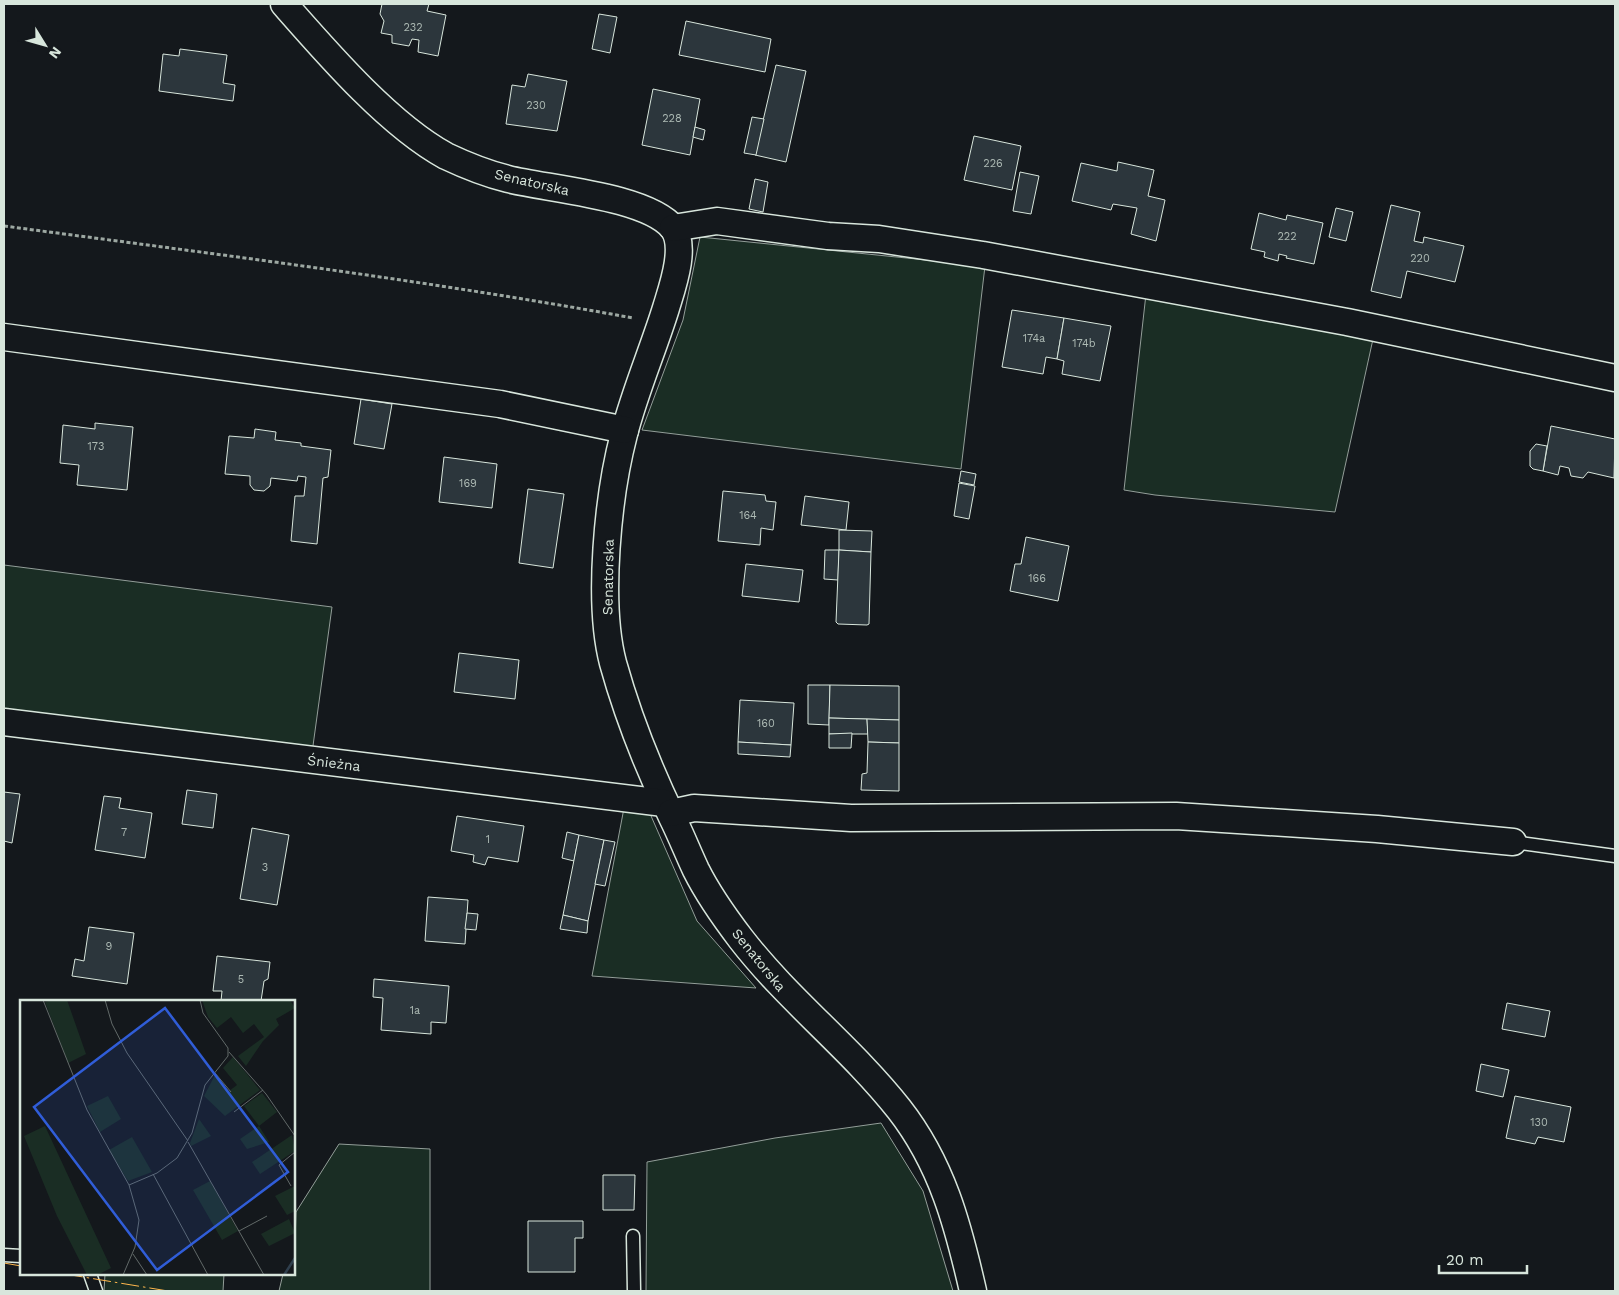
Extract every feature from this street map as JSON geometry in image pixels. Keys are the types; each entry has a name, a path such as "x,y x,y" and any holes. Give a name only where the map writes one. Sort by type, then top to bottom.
{"street":[{"name":"Senatorska","path":"284,4 360,85 401,124 421,140 449,157 505,179 638,206 673,228 679,245 676,277 625,430 618,460 607,548 607,627 612,658 632,727 698,875 740,938 786,993 855,1062 899,1110 923,1146 942,1183 959,1228 973,1291"},
{"path":"673,228 717,221 828,236 879,239 964,252 1347,322 1615,378"},
{"path":"4,337 500,404 625,430"},
{"name":"Śnieżna","path":"4,722 667,808 851,818 1176,816 1377,829 1514,842"}],"lane":[{"path":"1514,842 1615,856"},
{"path":"634,1236 634,1291"},
{"path":"4,1255 20,1256"},
{"path":"90,1275 96,1291"}],"path":[{"path":"4,226 249,258 515,297 661,324"}],"green space":[{"path":"700,237 985,266 961,469 642,430 683,320"},
{"path":"1146,294 1373,339 1335,512 1155,495 1124,490"},
{"path":"4,565 332,607 312,753 4,712"},
{"path":"624,808 648,809 697,921 756,988 592,976"},
{"path":"881,1123 923,1191 953,1291 646,1291 647,1162 775,1138"},
{"path":"339,1144 430,1149 430,1291 279,1291 283,1275 295,1275 296,1212"},
{"path":"105,1275 224,1275 223,1291 104,1291"}],"building":[{"path":"382,4 429,4 427,11 446,15 438,56 418,52 419,40 412,39 409,46 392,43 392,35 381,33 384,21 380,14"},
{"path":"599,14 617,17 610,53 592,49"},
{"path":"686,21 771,39 765,72 679,55"},
{"path":"180,49 227,55 223,83 235,85 233,101 159,91 163,54 179,56"},
{"path":"776,65 806,71 786,162 755,155"},
{"path":"528,74 567,81 557,131 506,124 512,85 525,87"},
{"path":"653,89 700,99 690,155 642,145"},
{"path":"752,117 764,119 756,155 744,153"},
{"path":"695,127 705,130 703,140 693,137"},
{"path":"974,136 1021,146 1012,190 964,180"},
{"path":"1118,162 1154,170 1148,196 1165,200 1156,241 1131,234 1137,208 1113,204 1111,210 1072,201 1081,163 1117,171"},
{"path":"1020,172 1039,176 1031,214 1013,211"},
{"path":"755,179 768,182 763,212 749,209"},
{"path":"1391,205 1420,212 1414,241 1423,243 1424,237 1464,246 1455,282 1407,271 1401,298 1371,291"},
{"path":"1336,208 1353,212 1346,241 1329,237"},
{"path":"1259,213 1286,220 1287,215 1323,223 1314,264 1286,258 1287,256 1279,254 1278,261 1264,257 1265,252 1251,249"},
{"path":"1012,310 1064,318 1057,359 1046,357 1043,374 1002,367"},
{"path":"1064,318 1111,326 1100,381 1062,374 1064,361 1057,359"},
{"path":"361,399 392,404 384,449 354,444"},
{"path":"95,423 133,427 127,490 77,485 79,465 60,463 63,425 95,429"},
{"path":"1551,426 1615,439 1614,478 1588,472 1583,478 1571,476 1569,468 1560,466 1558,475 1543,471"},
{"path":"255,429 276,432 275,440 301,443 301,446 331,450 328,477 323,478 317,544 291,541 295,496 304,496 306,477 298,476 297,481 271,478 270,486 264,491 254,490 250,485 250,476 225,474 229,436 254,438"},
{"path":"1536,444 1547,446 1543,471 1533,469 1530,466 1530,451"},
{"path":"444,457 497,464 492,508 439,502"},
{"path":"961,471 976,474 974,485 959,482"},
{"path":"959,483 975,486 969,519 954,516"},
{"path":"528,489 564,494 553,568 519,563"},
{"path":"723,491 765,495 766,501 776,502 773,530 761,528 760,545 718,541"},
{"path":"805,496 849,502 846,530 801,525"},
{"path":"839,530 872,531 871,552 839,550"},
{"path":"1026,537 1069,546 1058,601 1010,591 1015,564 1021,564"},
{"path":"825,550 839,550 838,580 824,579"},
{"path":"839,550 871,552 869,624 867,625 838,624 836,622"},
{"path":"746,564 803,570 799,602 742,596"},
{"path":"459,653 519,660 515,699 454,692"},
{"path":"808,685 830,685 829,725 808,724"},
{"path":"830,685 899,686 899,720 829,718"},
{"path":"740,700 794,703 791,745 738,742"},
{"path":"829,718 867,719 868,734 829,734"},
{"path":"867,719 899,720 899,743 868,742"},
{"path":"852,733 851,748 829,748 829,734"},
{"path":"738,742 791,745 790,757 738,754"},
{"path":"868,742 899,743 899,791 861,790 862,774 867,773"},
{"path":"187,790 217,794 213,828 182,824"},
{"path":"4,792 20,794 12,843 4,841"},
{"path":"104,796 121,798 119,808 152,813 145,858 95,850"},
{"path":"457,816 524,826 518,862 488,857 485,865 473,862 474,855 451,851"},
{"path":"252,828 289,835 277,905 240,899"},
{"path":"567,832 579,835 574,861 562,858"},
{"path":"579,835 604,840 588,921 563,915"},
{"path":"604,840 615,842 605,886 595,884"},
{"path":"428,897 468,900 465,944 425,941"},
{"path":"467,913 478,914 476,930 465,929"},
{"path":"563,915 588,921 587,933 560,929"},
{"path":"89,927 134,933 127,984 72,976 75,959 84,961"},
{"path":"217,956 270,962 268,979 264,981 261,1000 221,1000 222,991 213,991"},
{"path":"374,979 449,986 446,1023 431,1022 431,1034 381,1030 383,998 373,997"},
{"path":"1507,1003 1550,1011 1545,1037 1502,1029"},
{"path":"1481,1064 1509,1070 1503,1097 1476,1091"},
{"path":"1515,1096 1571,1107 1564,1142 1538,1137 1535,1144 1506,1138"},
{"path":"603,1175 635,1175 634,1210 603,1210"},
{"path":"528,1221 583,1221 583,1238 575,1238 575,1272 528,1272"}],"power":[{"path":"4,1263 20,1266"},
{"path":"71,1275 168,1291"}]}
